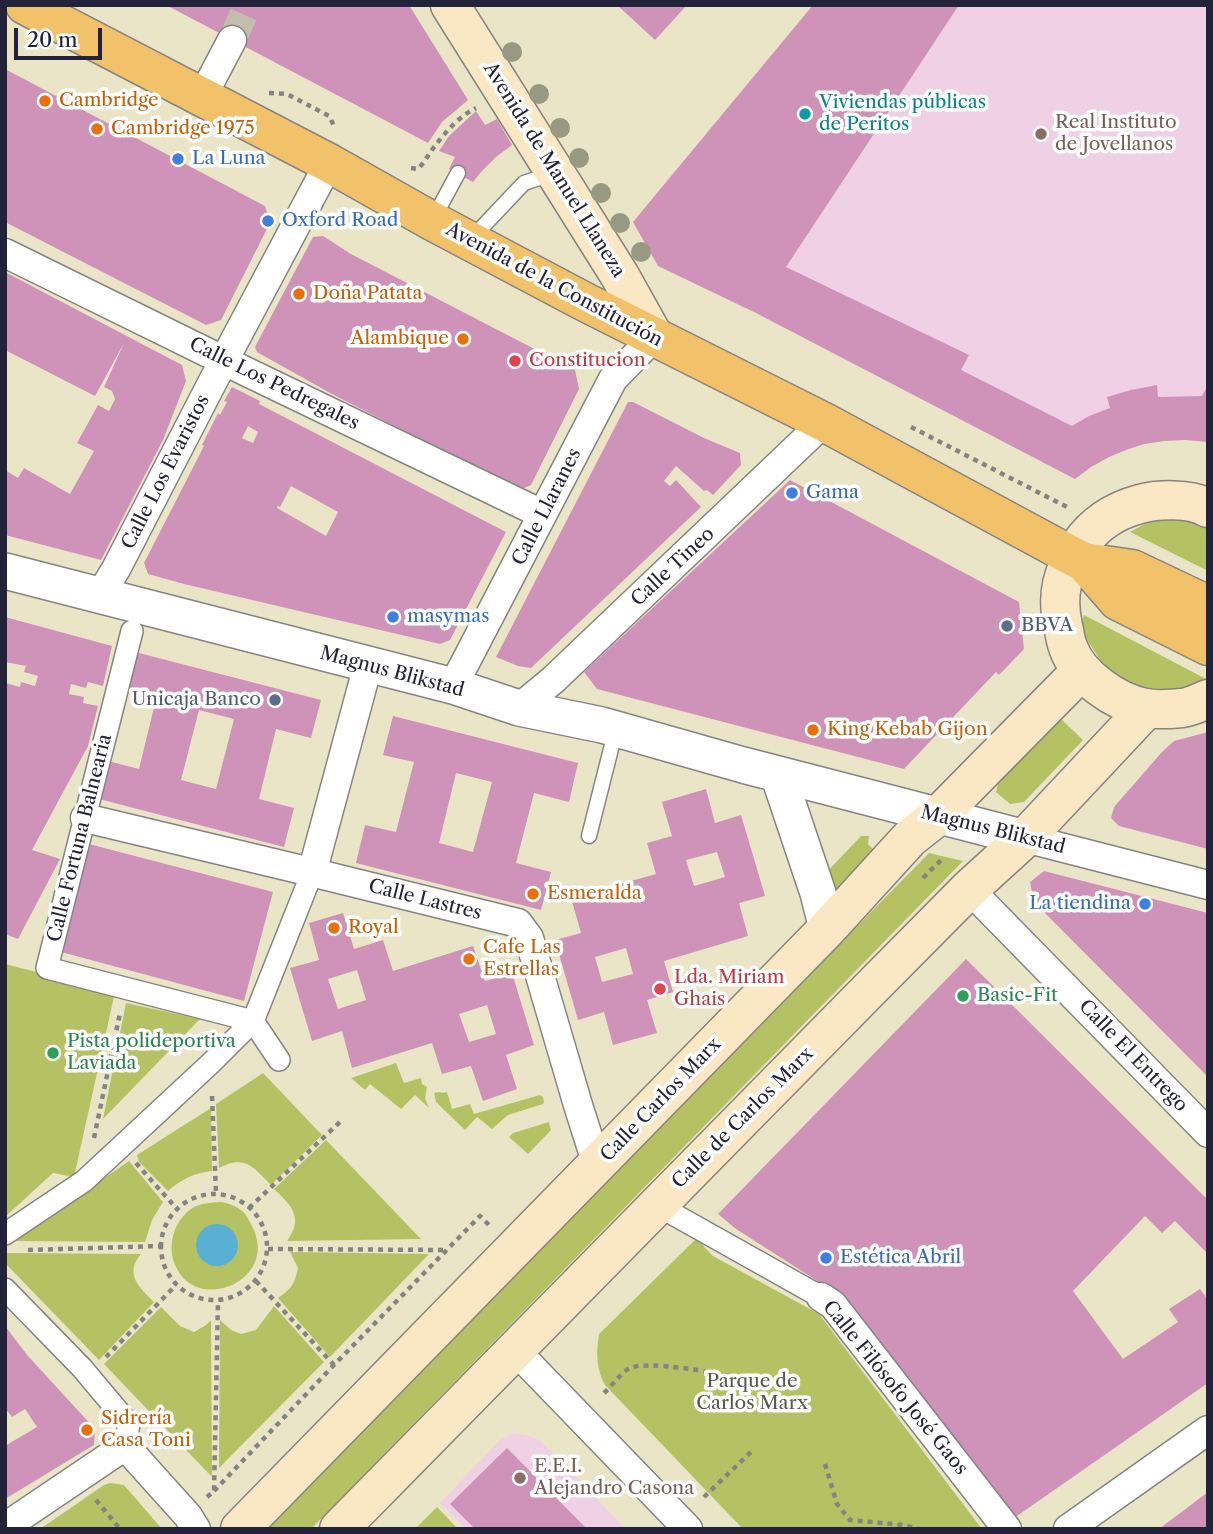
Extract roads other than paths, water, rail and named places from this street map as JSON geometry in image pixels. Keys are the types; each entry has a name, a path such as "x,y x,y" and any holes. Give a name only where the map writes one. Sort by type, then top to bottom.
{"main road":[{"name":"Avenida de la Constitución","path":"25,5 329,163 432,221 654,337 824,422 1078,559 1132,569 1208,605"},
{"name":"Avenida de Manuel Llaneza","path":"450,5 516,119 555,172 621,276 654,337"},
{"path":"1200,502 1154,500 1122,509 1090,530 1078,559 1061,583 1059,609 1068,648 1082,670 1094,683 1125,702 1147,708 1184,708 1208,699"},
{"name":"Avenida de la Constitución","path":"1078,559 1118,601 1208,646"},
{"name":"Calle Carlos Marx","path":"240,1529 827,929 911,838 937,816 1082,670"},
{"name":"Calle de Carlos Marx","path":"339,1529 969,889 1025,838 1147,708"}],"street":[{"path":"202,97 232,40"},
{"name":"Calle Los Evaristos","path":"100,595 329,163"},
{"name":"Calle Los Pedregales","path":"5,253 542,514"},
{"name":"Calle Llaranes","path":"453,686 613,379 654,337"},
{"name":"Calle Tineo","path":"519,708 553,680 824,422"},
{"name":"Magnus Blikstad","path":"5,571 453,686 519,708 616,729 937,816 1208,885"},
{"name":"Calle Fortuna Balnearia","path":"132,631 47,968 253,1021"},
{"path":"12,1242 122,1147 253,1021 312,873 368,665"},
{"path":"778,774 818,893 827,929"},
{"name":"Calle Lastres","path":"85,818 518,923 529,938 597,1165"},
{"name":"Calle El Entrego","path":"969,889 1208,1133"},
{"path":"253,1021 279,1060"},
{"name":"Calle Filósofo José Gaos","path":"657,1205 834,1305 1007,1529"},
{"path":"5,1289 88,1375 129,1424 125,1446 5,1527"},
{"path":"515,1350 688,1529"},
{"path":"1068,1529 1208,1430"},
{"path":"125,1446 188,1516 196,1529"}],"lane":[{"path":"470,240 523,183 555,172"},
{"path":"432,221 458,173"},
{"path":"589,836 616,729"}],"water":[{"path":"217,1224 232,1230 238,1245 232,1260 217,1266 202,1260 196,1245 202,1230"}],"tunnel":[{"path":"232,40 248,5"}],"place":[{"name":"Cambridge","path":"45,101"},
{"name":"Viviendas públicas de Peritos","path":"805,114"},
{"name":"Cambridge 1975","path":"97,129"},
{"name":"Real Instituto de Jovellanos","path":"1041,134"},
{"name":"La Luna","path":"178,159"},
{"name":"Oxford Road","path":"268,221"},
{"name":"Doña Patata","path":"299,294"},
{"name":"Alambique","path":"463,339"},
{"name":"Constitucion","path":"515,361"},
{"name":"Gama","path":"792,493"},
{"name":"masymas","path":"393,617"},
{"name":"BBVA","path":"1007,626"},
{"name":"Unicaja Banco","path":"275,700"},
{"name":"King Kebab Gijon","path":"813,730"},
{"name":"Esmeralda","path":"533,894"},
{"name":"La tiendina","path":"1145,904"},
{"name":"Royal","path":"334,928"},
{"name":"Cafe Las Estrellas","path":"469,959"},
{"name":"Lda. Miriam Ghais","path":"660,989"},
{"name":"Basic-Fit","path":"963,996"},
{"name":"Pista polideportiva Laviada","path":"53,1053"},
{"name":"Estética Abril","path":"826,1258"},
{"name":"Sidrería Casa Toni","path":"87,1430"},
{"name":"E.E.I. Alejandro Casona","path":"520,1478"}],"park label":[{"name":"Parque de Carlos Marx","path":"752,1393"}]}
